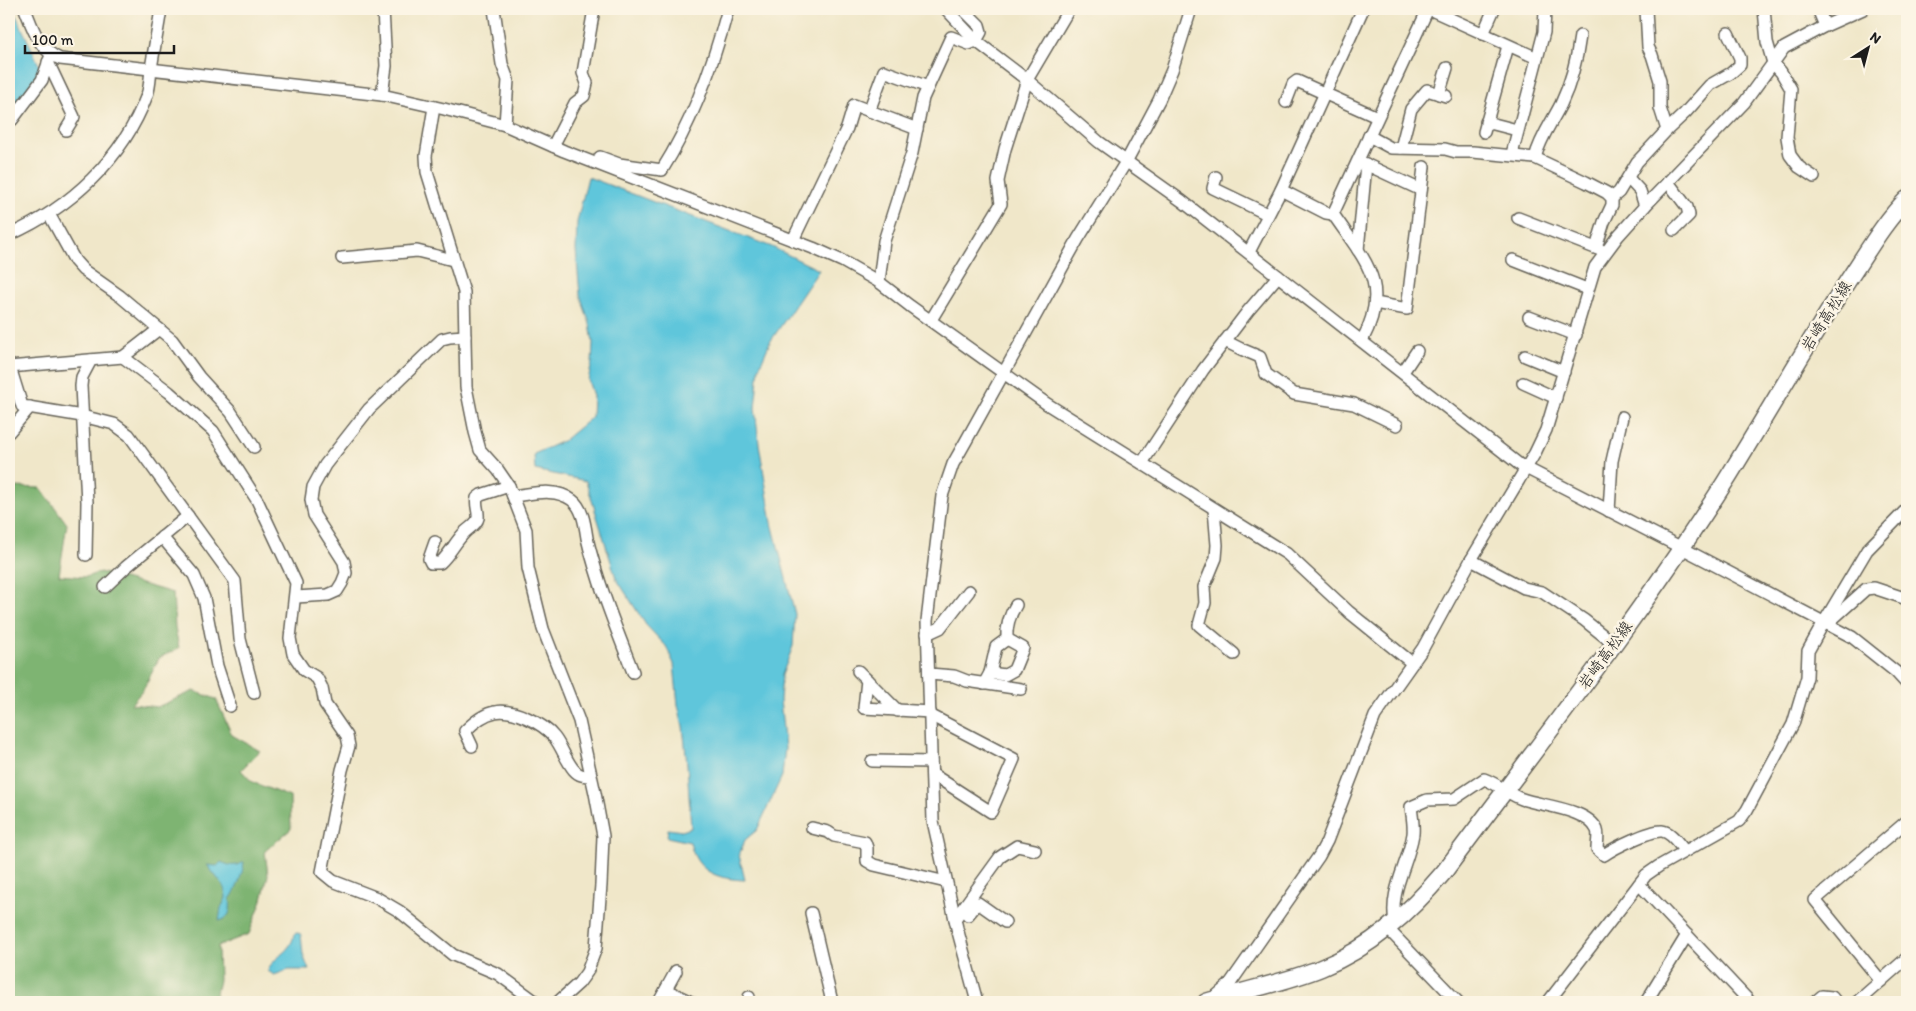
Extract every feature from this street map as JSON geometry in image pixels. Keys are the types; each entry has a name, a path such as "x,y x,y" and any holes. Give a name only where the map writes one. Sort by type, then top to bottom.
{"main road":[{"name":"岩崎高松線","path":"1208,1002 1321,968 1356,950 1392,925 1418,902 1444,872 1506,789 1614,644 1682,548 1878,234 1907,199"}],"street":[{"path":"24,9 36,36 49,58 74,117 66,130"},
{"path":"9,235 30,226 67,202 102,169 126,135 147,94 161,9"},
{"path":"382,95 386,66 383,9"},
{"path":"494,9 502,64 508,80 505,125"},
{"path":"553,146 575,103 584,96 587,83 583,73 594,9"},
{"path":"564,151 573,147 620,164 662,170 674,151 694,108 718,45 728,9"},
{"path":"946,9 976,41 1027,80 1099,142 1182,201 1403,372 1500,450 1526,468 1826,623 1852,638 1896,672 1907,684"},
{"path":"879,282 884,241 912,154 923,98 951,37 969,44 976,41 981,32 978,25 963,9"},
{"path":"931,320 1001,204 998,181 1005,149 1027,80 1069,9"},
{"path":"977,1002 946,882 933,821 927,622 942,496 953,464 1078,239 1126,162 1159,100 1181,43 1191,9"},
{"path":"1248,252 1281,190 1363,9"},
{"path":"1358,250 1362,162 1368,136 1428,9 1537,58"},
{"path":"1483,34 1494,9"},
{"path":"1512,154 1544,32 1545,9"},
{"path":"1646,9 1648,47 1660,81 1660,108 1667,130"},
{"path":"1764,9 1767,42 1773,63 1791,89 1787,137 1790,154 1799,168 1814,177"},
{"path":"1818,9 1825,26"},
{"path":"1600,250 1744,103 1784,48 1862,9"},
{"path":"1612,198 1619,192 1637,162 1710,85 1731,73 1740,65 1740,58 1728,33"},
{"path":"1535,158 1538,147 1562,102 1577,56 1580,36"},
{"path":"1508,46 1485,127 1517,130"},
{"path":"49,58 382,95 505,125 564,151 842,261 879,282 1003,374 1047,404 1287,554 1349,612 1412,664"},
{"path":"12,120 42,80 49,58"},
{"path":"1402,148 1410,109 1427,90 1443,95 1447,68"},
{"path":"869,111 884,71 928,87"},
{"path":"1286,102 1293,84 1297,81 1377,117"},
{"path":"793,240 847,128 854,105 917,129"},
{"path":"434,107 426,156 427,172 464,292 466,387 480,450 498,470 511,491 526,530 528,568 543,629 579,721 602,836 601,885 596,948 587,972 579,983 558,1002"},
{"path":"1208,1002 1229,985 1320,856 1374,716 1423,648 1546,430 1576,335 1587,288 1600,250 1604,222 1612,205 1612,198 1607,193 1535,158 1512,154 1456,152 1446,149 1391,148 1368,136"},
{"path":"1333,214 1362,162"},
{"path":"1362,162 1421,190"},
{"path":"1375,303 1407,309 1424,167"},
{"path":"1216,177 1213,188 1267,214"},
{"path":"1628,178 1640,191 1645,206"},
{"path":"1668,182 1687,207 1689,215 1674,230"},
{"path":"1281,190 1326,213 1333,214 1358,250 1371,273 1376,293 1375,303 1370,327 1362,341"},
{"path":"49,214 75,262 83,270 120,296 172,340 199,377 231,412 254,446"},
{"path":"1518,218 1600,250"},
{"path":"342,258 417,251 453,260"},
{"path":"1513,260 1587,288"},
{"path":"1142,463 1203,370 1278,276"},
{"path":"1529,317 1576,335"},
{"path":"159,330 123,357 9,367 22,406 82,416 114,424 129,435 235,581 240,639 254,693"},
{"path":"296,597 328,595 337,590 346,573 344,562 314,515 311,500 313,487 325,465 369,409 442,339 465,336"},
{"path":"1226,341 1260,357 1266,374 1294,394 1354,404 1397,425"},
{"path":"1403,372 1417,351"},
{"path":"1525,356 1564,372"},
{"path":"123,357 169,392 213,431 256,500 296,583 296,597 290,638 293,654 304,670 317,678 322,688 325,704 347,736 349,746 342,770 322,872 333,881 377,898 399,911 453,955 498,974 536,1002"},
{"path":"86,555 88,502 80,386 82,377 91,360"},
{"path":"1523,383 1556,398"},
{"path":"9,432 30,407"},
{"path":"1609,511 1612,461 1622,417"},
{"path":"435,542 429,559 431,563 440,563 476,522 478,517 476,503 477,498 481,495 511,491 546,492 563,494 574,501 582,513 593,563 633,672"},
{"path":"1214,508 1217,545 1216,558 1204,587 1205,603 1199,625 1234,654"},
{"path":"1548,1002 1646,875 1685,851 1739,822 1792,724 1808,677 1808,652 1867,550 1907,509"},
{"path":"105,587 188,516"},
{"path":"162,537 194,575 204,598 217,666 230,706"},
{"path":"1471,560 1524,588 1542,592 1584,620 1614,644"},
{"path":"1826,623 1866,589 1874,588 1907,600"},
{"path":"927,634 940,628 969,591"},
{"path":"1006,639 1006,627 1016,605"},
{"path":"929,674 954,676 967,681 1005,675 1014,670 1023,648 1006,639"},
{"path":"987,678 996,646 1006,639"},
{"path":"858,671 898,711"},
{"path":"987,678 1020,689"},
{"path":"866,680 864,708 930,714 1014,760 991,812 932,774"},
{"path":"472,746 465,731 473,723 493,712 502,711 514,714 543,726 553,735 574,771 583,776 591,776"},
{"path":"872,761 932,762"},
{"path":"1458,1002 1392,925 1397,887 1413,833 1411,807 1428,800 1454,799 1484,779 1506,789 1521,799 1575,813 1592,822 1598,831 1597,849 1604,855 1634,839 1662,831 1671,835 1685,851"},
{"path":"1881,981 1815,900 1907,821"},
{"path":"812,828 828,832 834,836 865,842 867,861 874,865 946,882"},
{"path":"956,923 1000,857 1017,846 1035,850"},
{"path":"1639,884 1750,1002"},
{"path":"956,923 978,903 1005,922"},
{"path":"811,913 832,1002"},
{"path":"1646,1002 1687,935"},
{"path":"1857,1002 1907,958"},
{"path":"659,1002 676,971"},
{"path":"666,990 691,1002"},
{"path":"1815,1002 1822,996 1832,997 1836,1002"}],"green space":[{"path":"9,483 14,487 41,488 67,524 59,575 86,577 100,572 173,593 175,627 179,648 159,658 143,690 131,704 157,707 194,691 216,699 232,735 260,751 241,770 252,782 290,797 291,829 265,851 268,875 262,900 249,934 218,946 219,980 214,1002 9,1002"}],"water":[{"path":"9,9 13,9 40,67 37,82 9,118"},
{"path":"588,177 772,247 819,270 770,342 759,368 755,408 759,444 772,523 795,614 793,646 782,675 780,700 785,748 782,776 757,830 745,840 739,855 745,880 725,878 709,872 697,860 690,842 667,837 668,829 682,831 691,828 687,764 674,664 666,646 646,625 616,578 586,481 535,470 534,454 563,441 592,417 593,396 588,380 592,363 593,343 590,324 580,295 576,250 577,222"},
{"path":"221,862 238,865 244,862 239,881 230,899 229,913 226,918 219,921 221,908 226,898 225,888 207,865 217,866"},
{"path":"294,934 301,934 303,955 309,970 289,970 274,975 268,971 270,966 290,946"}]}
